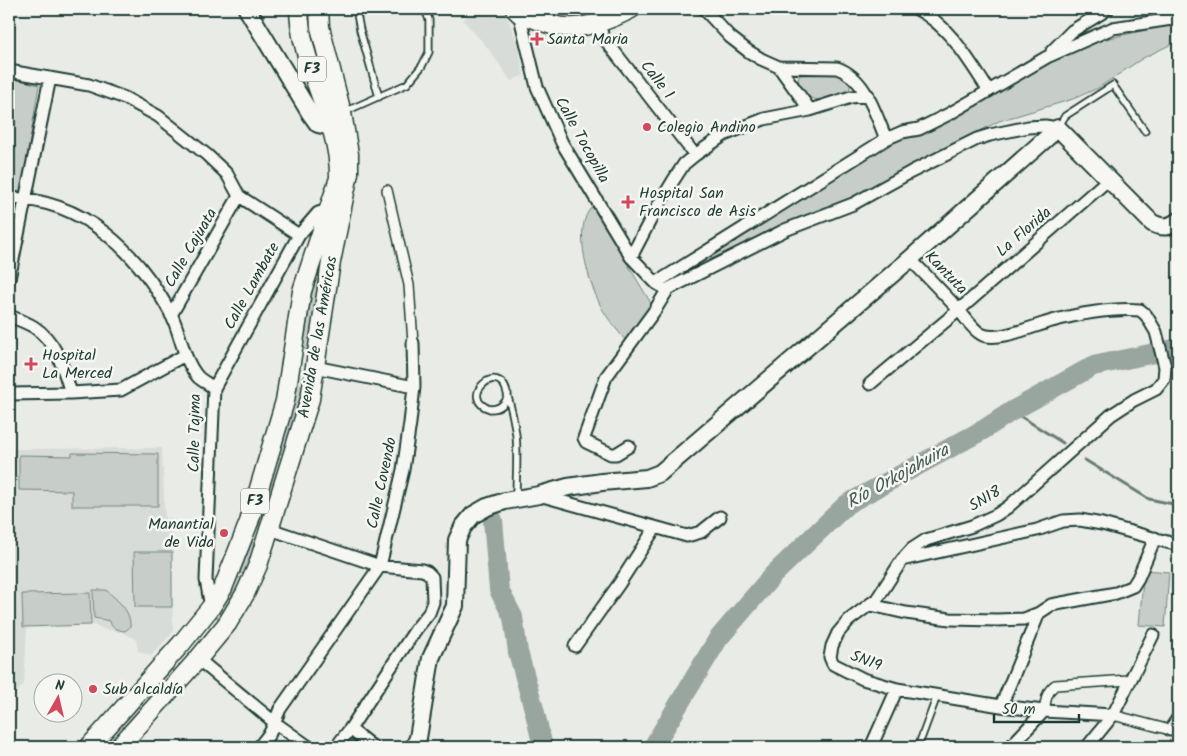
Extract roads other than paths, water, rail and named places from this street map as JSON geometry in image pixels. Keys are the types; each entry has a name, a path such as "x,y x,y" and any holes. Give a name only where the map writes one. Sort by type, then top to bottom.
{"main road":[{"path":"247,9 310,113 318,124 331,128"},
{"name":"F3","path":"299,9 299,23 303,43 331,128"},
{"name":"F3","path":"319,9 320,26 342,113"},
{"path":"539,9 552,14 580,17 598,22"},
{"path":"517,11 553,25 580,27 617,16 631,9"},
{"path":"322,98 332,108 342,113"},
{"name":"Avenida de las Américas","path":"89,747 181,644 211,607 223,588 249,522 285,401 302,291 349,174 349,154 342,113"},
{"name":"Avenida de las Américas","path":"119,747 227,624 245,594 258,565 310,399 331,262 339,178 331,128"},
{"path":"414,747 418,738 431,658 456,606 457,540 463,526 473,515 487,507 568,487 648,478 660,473 1058,128 1152,222 1164,227 1178,221"},
{"path":"292,364 315,367"},
{"path":"249,522 270,529"},
{"path":"181,644 198,659"}],"street":[{"path":"704,9 730,37 761,60 779,67 838,68 844,70 868,95 886,139"},
{"path":"917,9 926,13 956,41 990,91"},
{"path":"1047,57 1072,32 1106,9"},
{"name":"Calle Tocopilla","path":"517,11 544,106 562,143 631,257 656,283 668,289"},
{"path":"656,283 886,139 902,132 919,129 990,91 1047,57 1113,28 1178,18"},
{"name":"Calle 1","path":"598,22 603,37 695,155"},
{"path":"779,67 810,110"},
{"path":"9,71 89,85 125,98 158,116 207,155 227,174 239,196 299,235"},
{"path":"9,279 50,78"},
{"path":"631,257 684,164 724,135 764,118 810,110 851,97 868,95"},
{"path":"629,446 616,454 611,454 586,442 584,438 606,377 668,289 785,230 853,204 977,139 1028,127 1045,126 1058,128"},
{"name":"La Florida","path":"870,384 959,310 1110,178"},
{"name":"Calle Covendo","path":"259,747 270,733 280,709 380,566 403,470 414,388 410,285 387,190"},
{"name":"Calle Cajuata","path":"171,315 239,196"},
{"name":"Calle Tajma","path":"9,198 26,199 60,208 87,220 114,238 142,268 171,315 185,354 198,377 214,388 206,580 211,607"},
{"name":"Calle Lambate","path":"214,388 299,235 318,212 335,211"},
{"name":"Kantuta","path":"910,258 976,330 982,335 989,337 1007,334 1052,321 1094,313 1132,309 1140,310 1146,315 1156,332 1165,367"},
{"path":"9,316 33,326 50,340 62,364 71,393"},
{"path":"9,394 121,390 185,354"},
{"path":"315,367 414,388"},
{"name":"SN18","path":"830,657 832,646 838,633 848,620 877,599 902,560 912,549 926,540 972,526 996,516 1111,415 1156,389 1164,379 1165,367"},
{"path":"539,495 687,536 701,532 720,517"},
{"path":"902,560 1037,530 1063,521 1080,520 1178,545"},
{"path":"575,646 619,584 655,528"},
{"path":"270,529 380,566 422,570 432,576 433,602 429,613 416,629 336,747"},
{"path":"871,605 906,613 950,619 1024,619 1039,614 1050,604 1116,593 1133,586 1155,538"},
{"path":"1001,706 1039,614"},
{"path":"1087,747 1113,715 1153,636"},
{"name":"SN19","path":"830,657 833,664 838,668 863,679 897,689 1001,706 1044,711 1113,715"},
{"path":"198,659 274,722 309,747"},
{"path":"1010,747 1044,711 1047,695 1055,685 1130,680"},
{"path":"871,747 897,689"},
{"path":"1113,715 1170,730 1178,718"},
{"path":"350,729 373,747"}],"lane":[{"path":"356,9 379,97"},
{"path":"342,113 407,84 422,66 429,52 429,20 425,9"},
{"path":"1058,128 1065,116 1114,85 1145,131"},
{"path":"508,394 504,404 490,409 481,404 478,394 484,382 493,380 501,382 507,390 512,407 516,437 516,499"},
{"path":"918,747 937,696"}],"waterway":[{"name":"Río Orkojahuira","path":"653,747 718,639 773,575 847,504 983,430 1012,411 1093,366 1178,348"},
{"path":"1012,411 1063,443"},
{"path":"1085,460 1149,499 1178,505"},
{"path":"493,520 499,590 513,617 518,652 543,747"}],"place":[{"name":"Santa Maria","path":"537,39"},
{"name":"Colegio Andino","path":"647,127"},
{"name":"Hospital San Francisco de Asis","path":"628,202"},
{"name":"Hospital La Merced","path":"31,364"},
{"name":"Manantial de Vida","path":"224,533"},
{"name":"Sub alcaldía","path":"93,689"}]}
